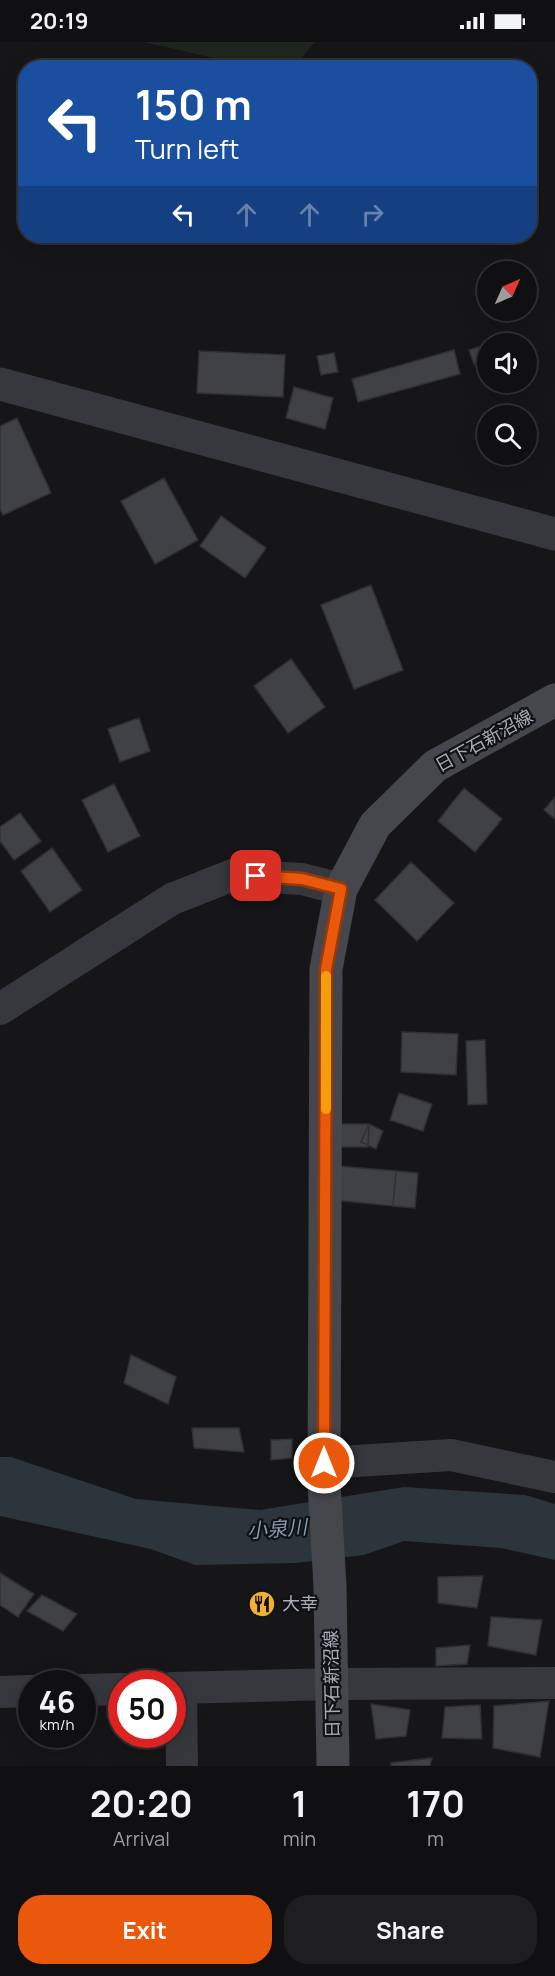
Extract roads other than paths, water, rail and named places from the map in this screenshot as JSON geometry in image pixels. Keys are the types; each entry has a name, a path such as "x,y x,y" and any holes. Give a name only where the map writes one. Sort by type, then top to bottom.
{"main road":[{"name":"日下石新沼線","path":"333,1766 330,1586 324,1473 326,969 341,889 375,825 435,766 555,700"}],"street":[{"path":"0,384 555,534"},
{"path":"0,1009 171,899 233,875 302,879 341,889"},
{"path":"324,1473 451,1455 555,1477"},
{"path":"186,1688 332,1684 555,1683"},
{"path":"0,1692 18,1691"},
{"path":"181,1748 182,1766"}],"water":[{"name":"小泉川","path":"0,1457 11,1457 136,1499 260,1510 404,1487 525,1495 555,1504 555,1560 501,1548 404,1541 364,1555 296,1563 195,1565 151,1549 0,1516"}],"place":[{"name":"大幸","path":"262,1604"}]}
